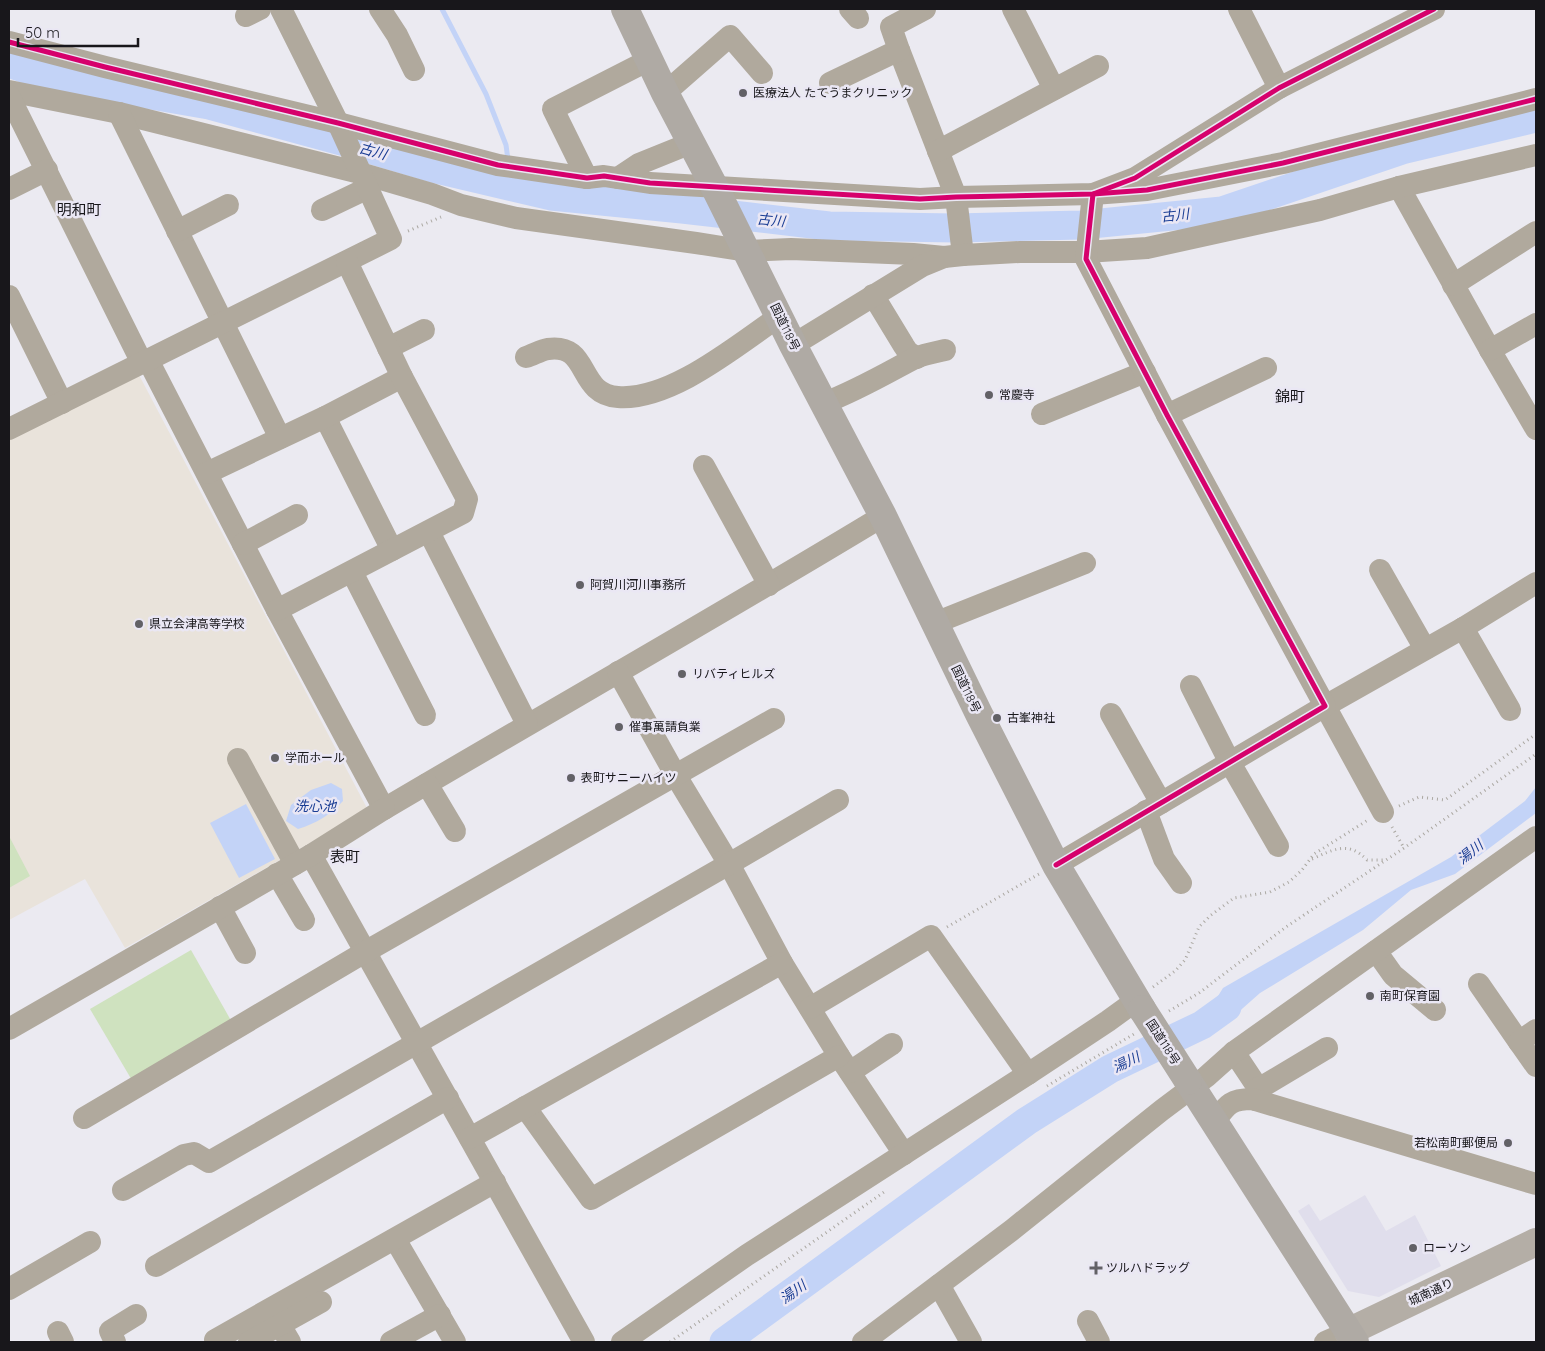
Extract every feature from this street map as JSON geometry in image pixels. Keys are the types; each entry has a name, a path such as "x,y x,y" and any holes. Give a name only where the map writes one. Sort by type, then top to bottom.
{"highway":[{"name":"国道118号","path":"632,11 649,60 665,93 746,249 793,345 883,516 979,714 1056,865 1145,1014 1214,1122 1343,1339"}],"main road":[{"name":"城南通り","path":"1343,1339 1536,1242"}],"street":[{"path":"9,429 391,239 338,123 280,9"},
{"path":"380,9 397,35 414,70"},
{"path":"926,9 891,26 956,196 954,256"},
{"path":"1013,9 1054,88"},
{"path":"1239,9 1279,88"},
{"path":"1093,194 1135,178 1279,88 1434,9"},
{"path":"665,93 730,36 762,73"},
{"path":"9,42 507,166 587,178 604,176 715,189 920,199 956,196 1093,194 1146,190 1283,163 1536,100"},
{"path":"830,83 899,50"},
{"path":"587,178 553,109 649,60"},
{"path":"938,151 1098,66"},
{"path":"9,91 119,113 364,181 432,194 457,204 516,218 746,249 791,249 954,256 1147,248 1320,210 1398,187 1536,155"},
{"path":"9,96 145,362 208,473 277,610 384,809"},
{"path":"119,113 280,438"},
{"path":"618,178 639,164 691,142"},
{"path":"9,189 47,170"},
{"path":"322,210 364,181"},
{"path":"1398,187 1490,350 1531,407 1536,429"},
{"path":"1093,194 1086,259 1167,415 1383,812"},
{"path":"178,232 228,206"},
{"path":"1453,285 1536,232"},
{"path":"793,345 922,266 954,256"},
{"path":"277,610 463,514 467,499 402,377 346,262"},
{"path":"9,296 62,403"},
{"path":"873,296 908,352 917,358"},
{"path":"526,357 546,349 561,349 570,352 578,360 593,387 602,393 618,397 639,395 670,386 701,370 780,316"},
{"path":"1490,350 1536,324"},
{"path":"388,348 424,330"},
{"path":"824,403 871,382 917,358 946,350"},
{"path":"1167,415 1266,368"},
{"path":"1042,414 1145,372"},
{"path":"208,473 325,417 402,377"},
{"path":"325,417 392,550"},
{"path":"704,466 769,585"},
{"path":"243,544 297,515"},
{"path":"9,1030 294,864 527,724 769,585 883,516"},
{"path":"429,532 527,724"},
{"path":"935,623 1085,563"},
{"path":"1380,570 1425,649"},
{"path":"352,572 425,714"},
{"path":"1056,865 1325,706 1536,585"},
{"path":"1463,628 1510,710"},
{"path":"618,672 676,776 729,864 782,963 904,1154"},
{"path":"1191,686 1229,762 1278,846"},
{"path":"1111,714 1153,807 1164,858 1181,883"},
{"path":"84,1118 365,952 774,720"},
{"path":"238,759 294,864 365,952 584,1342"},
{"path":"427,784 455,831"},
{"path":"123,1190 184,1155 194,1153 209,1162 838,800"},
{"path":"862,1342 1012,1230 1162,1110 1190,1084 1376,951 1534,845"},
{"path":"294,864 304,920"},
{"path":"220,907 245,953"},
{"path":"810,1008 931,936 1034,1082"},
{"path":"1376,951 1393,975 1435,1010"},
{"path":"470,1138 782,963"},
{"path":"1479,984 1528,1036 1536,1066"},
{"path":"622,1342 747,1255 904,1154 1034,1082 1108,1021 1145,1014"},
{"path":"525,1107 591,1199 845,1064 892,1044"},
{"path":"1214,1122 1229,1103 1257,1094 1265,1085 1326,1048"},
{"path":"1234,1052 1257,1094 1536,1184"},
{"path":"156,1266 448,1098"},
{"path":"215,1340 495,1182"},
{"path":"395,1239 455,1342"},
{"path":"9,1289 90,1242"},
{"path":"939,1285 971,1342"},
{"path":"249,1342 285,1333 322,1302"},
{"path":"115,1342 110,1331 136,1315"},
{"path":"391,1342 440,1315"},
{"path":"1088,1321 1099,1342"}],"path":[{"path":"391,239 444,215 457,204"},
{"path":"1145,1014 1185,960 1199,927 1211,915 1234,898 1270,892 1289,882 1314,854 1383,812 1419,797 1445,800 1536,734"},
{"path":"1034,1082 1145,1014 1199,993 1286,927 1404,848 1536,754"},
{"path":"1383,812 1404,848"},
{"path":"1310,860 1337,849 1358,851 1367,860 1385,860"},
{"path":"931,936 1056,865"},
{"path":"670,1342 892,1186"}],"shaded area":[{"name":"県立会津高等学校","path":"138,373 368,810 125,948 85,879 9,920 9,438"},
{"path":"1365,1195 1386,1231 1415,1215 1441,1266 1379,1297 1348,1291 1298,1211 1309,1204 1320,1221"}],"green space":[{"path":"9,836 30,876 9,888"},
{"path":"191,950 233,1024 133,1082 90,1009"}],"water":[{"name":"洗心池","path":"331,783 342,789 343,801 333,810 323,818 298,829 286,821 291,805 311,790"},
{"path":"1536,787 1536,813 1455,874 1411,890 1363,930 1260,993 1234,1016 1211,1029 1194,1029 1205,1017 1223,988 1451,857 1525,801"},
{"path":"246,804 275,859 239,878 210,823"}],"waterway":[{"path":"442,9 486,94 506,145 508,160"},
{"name":"古川","path":"9,63 47,77 209,105 436,169 551,196 829,226 955,228 1081,225 1222,211 1402,150 1536,118"},
{"path":"510,173 512,187"},
{"name":"湯川","path":"724,1342 1027,1121 1110,1069 1202,1025 1227,1007"}],"cycle path":[{"path":"1056,865 1325,706 1167,415 1086,259 1093,194 1135,178 1279,88 1434,9"},
{"path":"9,42 338,123 498,165 587,178 604,176 650,183 920,199 1093,194 1147,190 1283,163 1536,99"}],"place":[{"name":"医療法人 たてうまクリニック","path":"743,93"},
{"name":"常慶寺","path":"989,395"},
{"name":"阿賀川河川事務所","path":"580,585"},
{"name":"県立会津高等学校","path":"139,624"},
{"name":"リバティヒルズ","path":"682,674"},
{"name":"古峯神社","path":"997,718"},
{"name":"催事萬請負業","path":"619,727"},
{"name":"学而ホール","path":"275,758"},
{"name":"表町サニーハイツ","path":"571,778"},
{"name":"南町保育園","path":"1370,996"},
{"name":"若松南町郵便局","path":"1508,1143"},
{"name":"ローソン","path":"1413,1248"},
{"name":"ツルハドラッグ","path":"1096,1268"}],"district":[{"name":"明和町","path":"79,210"},
{"name":"錦町","path":"1290,397"},
{"name":"表町","path":"345,857"}]}
